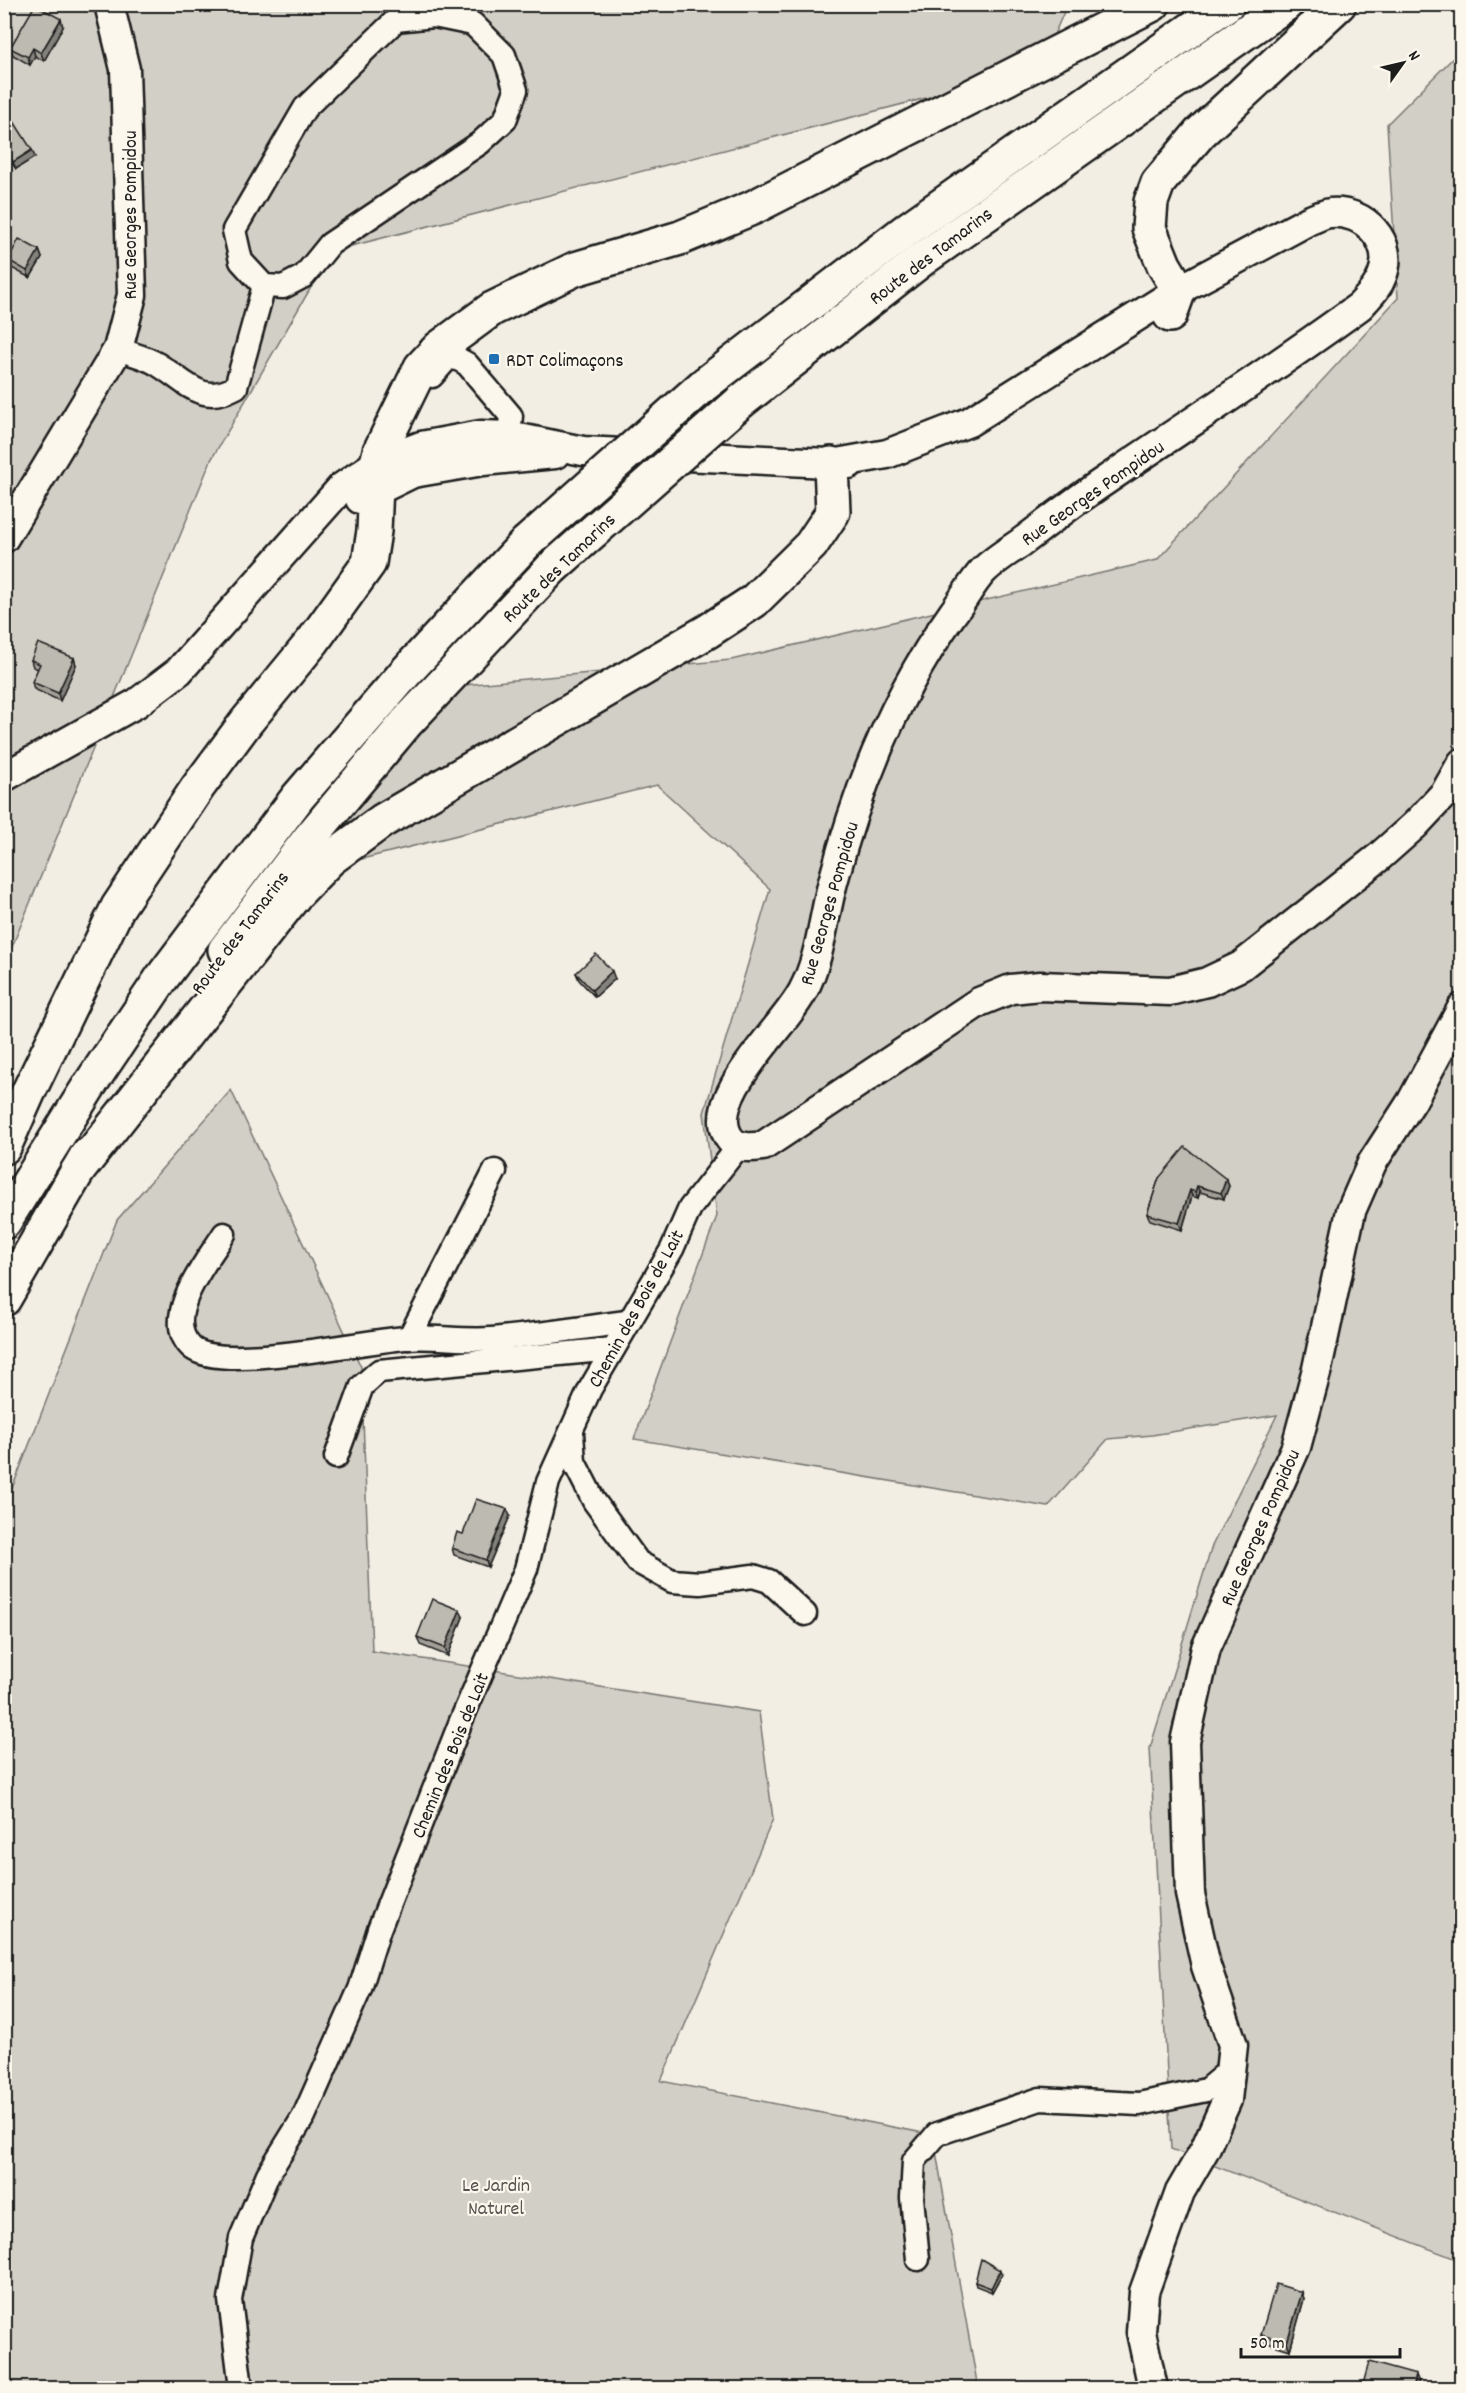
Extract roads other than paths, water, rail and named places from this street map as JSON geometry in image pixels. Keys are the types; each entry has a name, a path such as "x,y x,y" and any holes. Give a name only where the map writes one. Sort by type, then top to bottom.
{"highway":[{"path":"4,1148 28,1093 118,907 198,787 313,641 369,563 374,531 376,476 397,413 421,367 439,348 492,309 575,269 680,238 753,208 1153,4"},
{"name":"Route des Tamarins","path":"4,1222 89,1086 155,988 298,797 406,672 526,543 705,384 908,229 1227,4"},
{"name":"Route des Tamarins","path":"4,1299 76,1172 149,1053 309,839 406,723 552,568 740,402 921,260 1286,4"},
{"path":"1174,302 1164,265 1149,228 1151,202 1158,183 1200,133 1339,4"},
{"path":"76,1172 296,894 330,859 400,810 708,631 754,601 811,545 833,512 831,464"}],"main road":[{"name":"Rue Georges Pompidou","path":"4,538 118,349 132,295 129,124 125,69 110,4"},
{"name":"Rue Georges Pompidou","path":"4,777 137,703 179,671 294,545 346,507 376,476 421,446 481,435 509,436 583,451 903,467 965,444 1174,302 1308,221 1331,213 1353,215 1368,224 1381,238 1387,258 1383,276 1373,292 1339,321 1074,502 983,571 941,630 908,684 853,813 833,883 819,950 804,990 788,1016 735,1084 725,1105 723,1122 726,1132 739,1146"},
{"name":"Rue Georges Pompidou","path":"376,476 413,473 483,461 583,451"},
{"path":"739,1146 750,1148 763,1146 979,1002 1011,989 1040,986 1170,990 1207,982 1241,966 1379,857 1415,825 1445,793 1461,763"},
{"name":"Rue Georges Pompidou","path":"1153,2388 1141,2332 1144,2292 1180,2192 1205,2149 1227,2100 1233,2045 1206,1966 1190,1894 1185,1742 1206,1648 1296,1447 1317,1368 1351,1211 1372,1163 1412,1101 1461,1008"}],"street":[{"path":"434,16 473,24 504,55 516,90 505,120 480,143 330,244 304,276 283,287 264,286 241,261 234,230 305,108 396,20 434,16"},
{"path":"118,349 156,363 207,396 222,395 236,387 264,286"},
{"path":"397,413 420,397 436,369 447,359 456,358 467,364 511,416 509,436 504,447 483,461"},
{"name":"Chemin des Bois de Lait","path":"241,2388 230,2300 241,2238 268,2174 304,2116 360,1989 380,1929 461,1721 526,1569 548,1482 572,1428 590,1389 627,1322 672,1249 690,1208 739,1146"},
{"path":"409,1338 495,1171"},
{"path":"224,1234 184,1300 180,1317 189,1346 202,1355 237,1358 409,1338 491,1339 627,1322"},
{"path":"336,1457 362,1386 379,1371 613,1349"},
{"path":"572,1428 574,1462 599,1509 638,1562 672,1581 700,1583 753,1576 769,1581 805,1614"},
{"path":"918,2259 912,2198 915,2161 937,2134 1040,2099 1139,2104 1206,2090 1231,2069"}],"place":[{"name":"RDT Colimaçons","path":"494,359"}],"park label":[{"name":"Le Jardin Naturel","path":"496,2196"}]}
